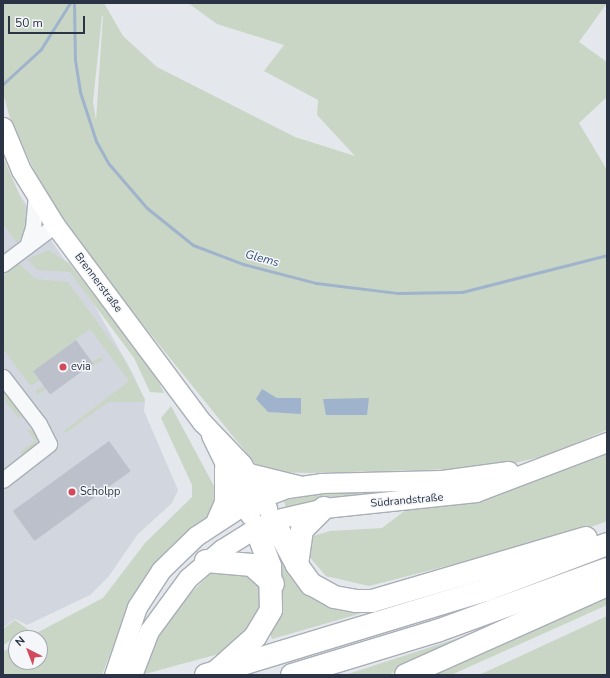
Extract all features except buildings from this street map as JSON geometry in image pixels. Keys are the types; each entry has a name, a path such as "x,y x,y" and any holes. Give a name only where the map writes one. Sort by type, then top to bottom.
{"highway":[{"path":"296,565 302,530 324,508"},
{"path":"265,524 296,565 321,591 356,602 372,601 585,538 607,537"},
{"path":"211,674 261,629 271,610 272,584 265,524"},
{"path":"211,674 486,590 607,544"},
{"path":"206,561 252,565 272,584"},
{"path":"292,675 451,626 607,569"},
{"path":"406,675 607,585"}],"main road":[{"name":"Brennerstraße","path":"3,127 36,196 55,225 186,397 209,430 249,473 253,500"},
{"name":"Brennerstraße","path":"209,430 224,466 253,500"},
{"name":"Südrandstraße","path":"265,524 324,508 476,492 607,442"},
{"name":"Südrandstraße","path":"216,520 253,500 300,485 471,478 555,462"},
{"path":"116,668 132,619 152,582 177,553 216,520 224,502 224,466"},
{"path":"249,473 300,485"},
{"path":"134,666 167,604 206,561 265,524 253,500"}],"street":[{"path":"26,246 33,228 36,196"},
{"path":"3,264 55,225"},
{"path":"3,377 39,424 49,444 3,480"}],"shaded area":[{"path":"3,162 11,182 88,294 132,372 145,400 144,411 178,490 172,503 138,534 109,576 90,595 27,625 15,619 3,628"}],"green space":[{"path":"3,3 104,3 123,36 157,67 295,137 355,156 317,115 318,100 264,71 284,45 217,24 188,3 607,3 579,42 607,62 607,97 579,123 607,170 607,430 548,455 494,468 312,473 269,472 257,466 102,274 45,195 9,115 3,93","holes":["103,16 96,120 93,102"]},
{"path":"3,157 28,214 27,230 17,243 3,224"},
{"path":"48,250 69,263 151,367 164,393 150,392 134,358 70,272 37,270 28,259"},
{"path":"19,264 36,279 68,282 124,359 145,400 143,402 108,402 66,433 64,431 129,381 90,329 34,371 40,380 31,386 3,349 3,276"},
{"path":"101,357 103,361 37,394 35,391"},
{"path":"3,387 21,413 19,419 3,398"},
{"path":"171,406 215,488 217,500 211,512 128,608 102,675 3,675 3,652 8,649 8,670 48,670 48,630 42,630 103,598 145,543 192,497 192,485 161,418"},
{"path":"33,429 37,435 36,447 25,458 20,452 35,441 27,430"},
{"path":"607,446 607,521 575,533 369,586 326,576 307,554 307,538 330,531 382,528 407,509"},
{"path":"423,489 286,508 284,501 316,493"},
{"path":"271,535 293,575 362,613 272,639 268,628"},
{"path":"213,571 260,577 262,616 226,652 141,675 146,655 187,597"},
{"path":"607,590 607,605 451,675 423,675"},
{"path":"607,616 607,675 479,675"},
{"path":"15,620 29,630 8,630 8,642 3,645 3,629"},
{"path":"488,629 388,675 345,675 483,630"}],"water":[{"path":"262,389 277,398 301,398 301,414 268,412 256,399"},
{"path":"369,398 367,415 326,415 323,399"}],"waterway":[{"path":"3,84 41,49 70,3"},
{"name":"Glems","path":"74,3 75,60 80,92 96,141 109,164 147,208 193,245 243,264 316,283 398,293 462,292 607,255"}],"place":[{"name":"evia","path":"63,367"},
{"name":"Scholpp","path":"72,492"}]}
